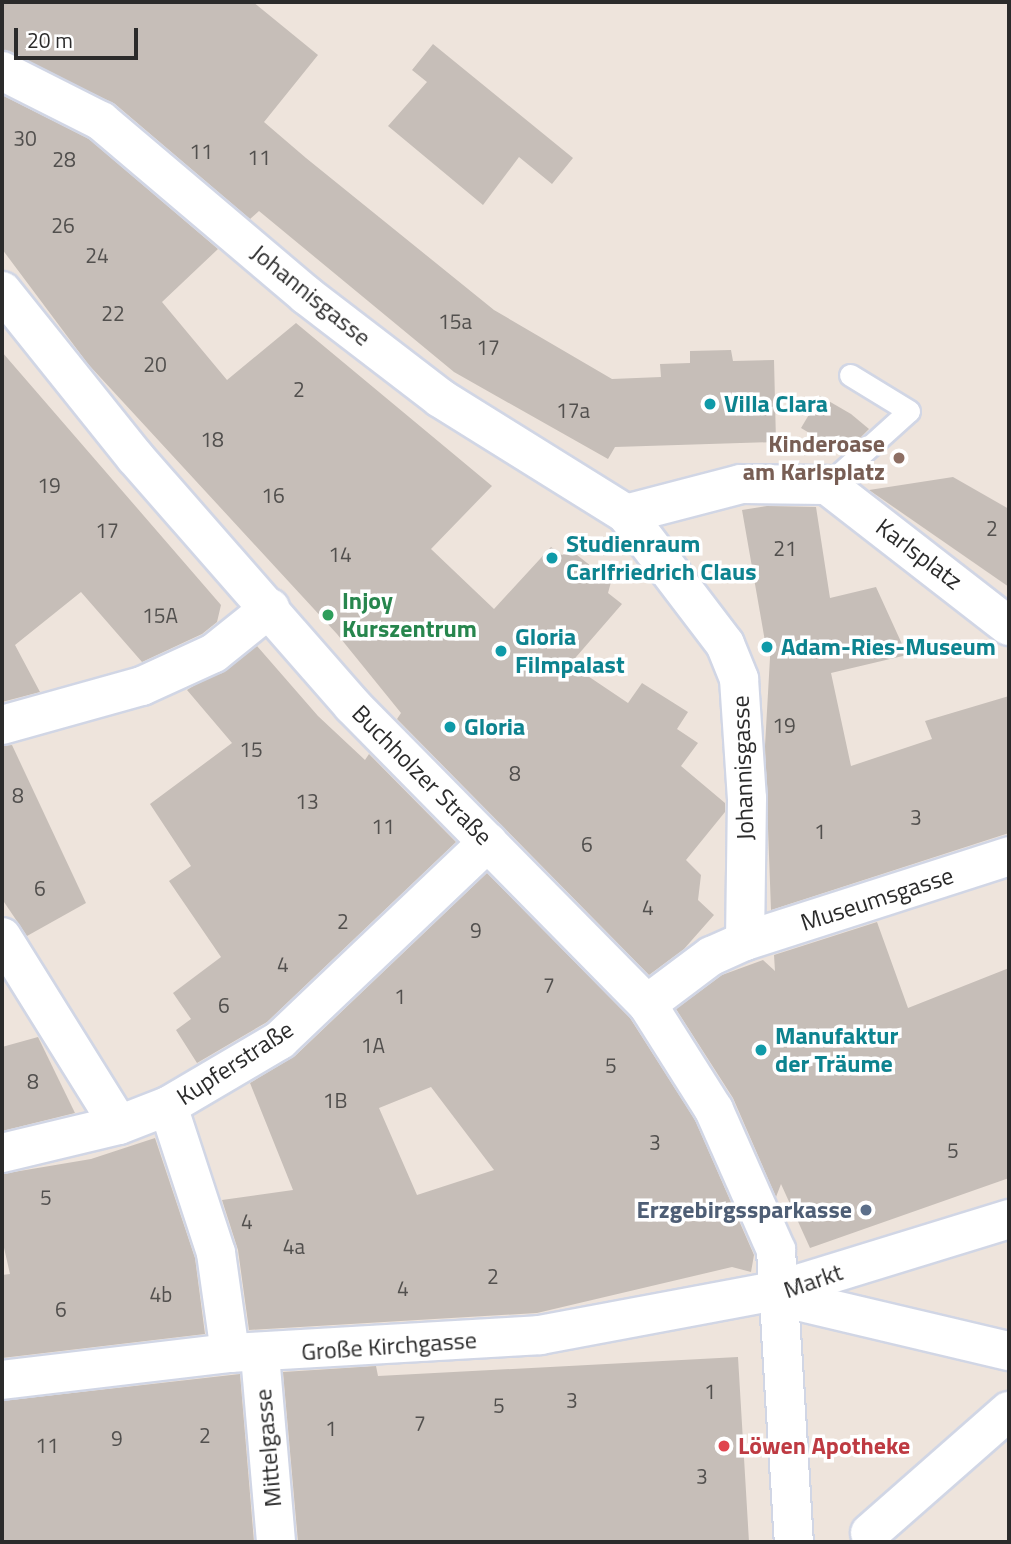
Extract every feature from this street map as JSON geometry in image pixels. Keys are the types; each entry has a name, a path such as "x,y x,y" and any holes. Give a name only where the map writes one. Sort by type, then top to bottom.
{"street":[{"name":"Johannisgasse","path":"2,71 101,121 306,295 440,398 626,514 725,644 739,679 747,798 745,942"},
{"name":"Buchholzer Straße","path":"2,291 135,457 271,608 352,705 647,1004 714,1110 755,1191 776,1250 788,1297"},
{"path":"626,514 741,484 827,485"},
{"name":"Karlsplatz","path":"827,485 1009,626"},
{"path":"2,725 142,686 214,653 271,608"},
{"name":"Kupferstraße","path":"2,1153 119,1125 168,1106 280,1040 488,842"},
{"name":"Museumsgasse","path":"745,942 1009,856"},
{"path":"2,937 119,1125"},
{"path":"647,1004 711,956 745,942"},
{"name":"Mittelgasse","path":"168,1106 245,1354 276,1542"},
{"name":"Markt","path":"788,1297 1009,1219"},
{"name":"Markt","path":"788,1297 1009,1351"},
{"name":"Markt","path":"788,1297 794,1542"},
{"name":"Große Kirchgasse","path":"2,1380 245,1354 540,1335 788,1297"},
{"path":"870,1533 1009,1411"}],"lane":[{"path":"827,485 909,411 850,375"}],"building":[{"path":"2,2 253,2 318,55 264,122 306,158 494,310 612,379 661,377 660,364 690,363 690,351 731,350 733,361 774,360 776,442 615,447 608,459 454,372 259,211 250,219 115,104 2,49"},
{"path":"433,44 573,158 552,184 519,157 483,205 388,126 427,82 412,70"},
{"path":"2,95 89,139 218,249 162,302 227,380 296,323 492,486 431,549 494,609 551,547 562,555 572,551 611,582 608,593 622,604 570,664 628,703 642,683 688,712 677,729 698,743 681,766 725,803 725,812 686,860 701,875 698,900 714,915 684,949 649,975 397,719 401,713 337,634 88,364 2,249"},
{"path":"2,352 221,605 217,622 202,634 142,662 81,592 15,645 40,692 2,702"},
{"path":"820,396 851,414 869,429 858,440 823,441 801,428"},
{"path":"953,477 1009,509 1009,587 869,490"},
{"path":"767,506 816,507 830,598 876,587 907,655 831,673 851,766 932,739 925,721 1009,696 1009,833 771,910 765,746 771,640 766,647 742,510"},
{"path":"257,646 318,716 365,760 369,754 456,842 267,1022 197,1063 176,1030 191,1019 173,993 221,957 169,881 191,866 150,804 232,743 187,690"},
{"path":"12,745 86,903 27,936 2,899 2,746"},
{"path":"487,873 630,1018 695,1120 754,1255 751,1272 732,1267 537,1313 249,1330 238,1250 222,1200 293,1190 250,1083 295,1056","holes":["431,1087 494,1170 417,1195 379,1108"]},
{"path":"877,922 908,1008 1009,968 1009,1178 810,1248 781,1184 776,1197 733,1098 676,1009 722,975 763,960 775,971 774,955"},
{"path":"38,1037 75,1113 2,1131 2,1047"},
{"path":"155,1138 195,1258 205,1334 2,1358 2,1275 10,1274 2,1239 2,1174 91,1159"},
{"path":"738,1357 749,1542 298,1542 283,1372 376,1366 378,1376"},
{"path":"240,1374 254,1542 2,1542 2,1401"}],"place":[{"name":"Villa Clara","path":"710,404"},
{"name":"Kinderoase am Karlsplatz","path":"899,458"},
{"name":"Studienraum Carlfriedrich Claus","path":"552,558"},
{"name":"Injoy Kurszentrum","path":"328,615"},
{"name":"Adam-Ries-Museum","path":"767,647"},
{"name":"Gloria Filmpalast","path":"501,651"},
{"name":"Gloria","path":"450,727"},
{"name":"Manufaktur der Träume","path":"761,1050"},
{"name":"Erzgebirgssparkasse","path":"866,1210"},
{"name":"Löwen Apotheke","path":"724,1446"}]}
